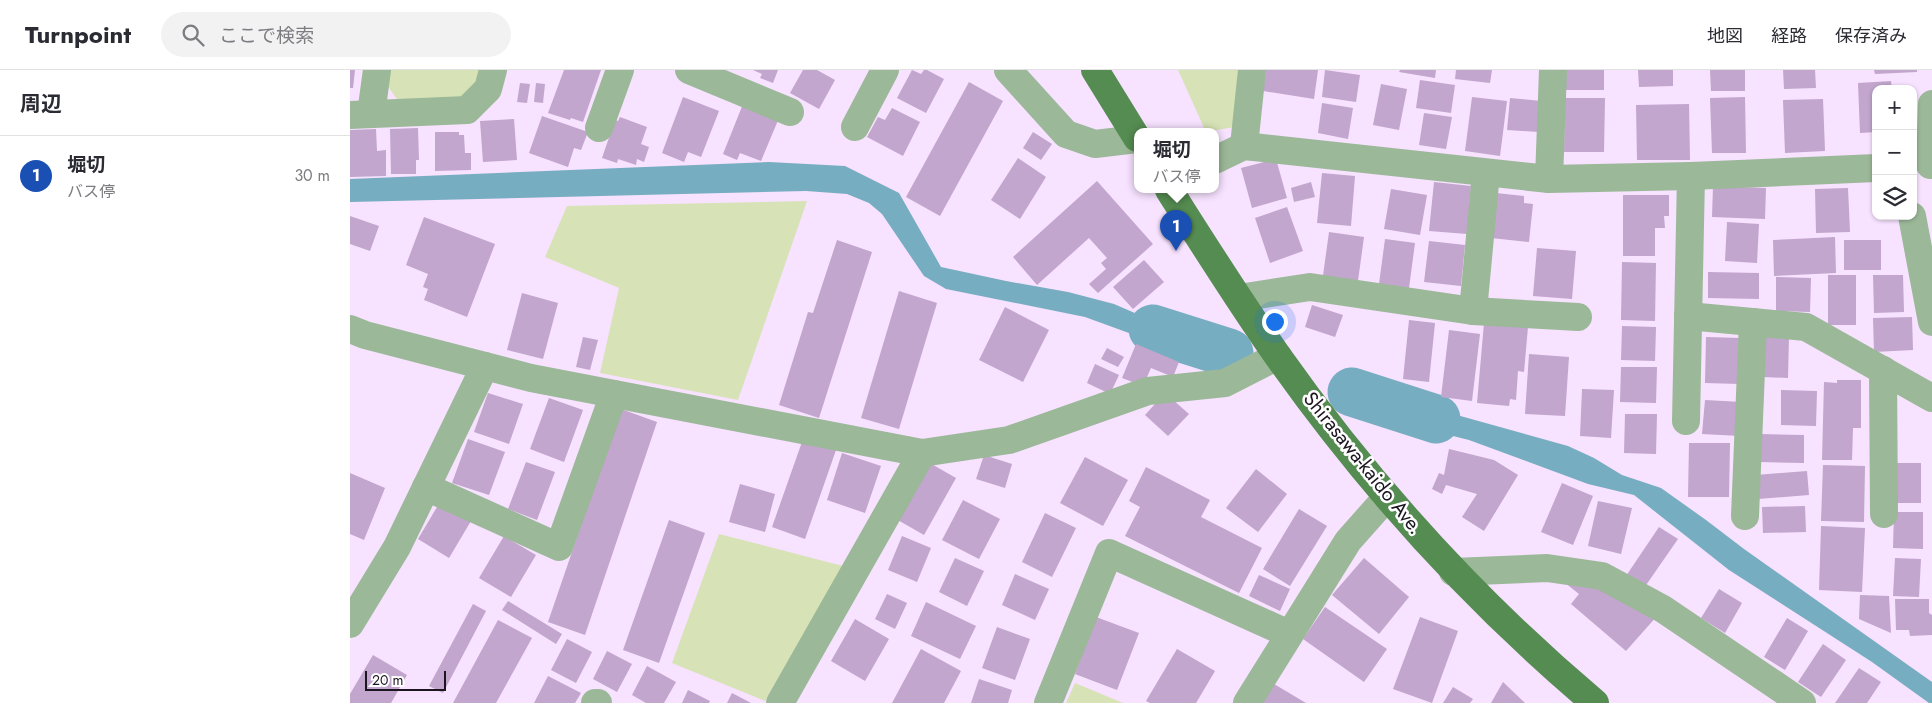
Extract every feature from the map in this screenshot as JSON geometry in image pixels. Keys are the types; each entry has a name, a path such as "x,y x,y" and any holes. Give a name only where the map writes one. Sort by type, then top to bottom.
{"main road":[{"path":"1096,70 1134,133"},
{"name":"Shirasawa-kaido Ave.","path":"1171,193 1278,356 1387,496 1453,572 1520,637 1595,703"}],"street":[{"path":"377,70 360,115 467,110 488,89 493,70"},
{"path":"599,128 620,70"},
{"path":"689,70 790,112"},
{"path":"855,127 885,70"},
{"path":"1008,70 1066,134 1095,144 1134,138"},
{"path":"1244,146 1252,70"},
{"path":"1549,179 1552,70"},
{"path":"1925,165 1932,104"},
{"path":"1219,158 1244,146 1549,179 1691,176 1872,168"},
{"path":"1474,311 1486,173"},
{"path":"1686,420 1691,176"},
{"path":"1913,220 1932,322"},
{"path":"1239,298 1310,287 1474,311 1578,317"},
{"path":"1688,316 1806,327 1932,398"},
{"path":"1745,516 1753,322"},
{"path":"350,329 366,335 531,378 922,453 1009,440 1148,391 1224,383 1278,356"},
{"path":"350,624 397,546 485,366"},
{"path":"1883,370 1884,514"},
{"path":"426,487 560,547 614,394"},
{"path":"780,703 922,453"},
{"path":"1247,703 1348,541 1387,496"},
{"path":"1048,703 1109,552 1290,634"},
{"path":"1453,572 1547,568 1602,576 1663,609 1802,703"}],"green space":[{"path":"389,70 482,70 475,88 458,101 399,102 387,85"},
{"path":"1178,70 1238,70 1234,127 1219,130 1219,128 1204,128"},
{"path":"807,201 738,400 600,373 619,288 545,257 567,206"},
{"path":"719,534 843,566 765,701 672,663"},
{"path":"1075,683 1123,703 1066,703"}],"water":[{"path":"769,162 845,166 899,193 941,267 1068,292 1114,304 1144,317 1213,335 1222,367 1085,317 946,289 924,276 882,214 869,203 847,194 806,191 350,202 350,179"},
{"path":"1367,390 1568,446 1594,458 1622,475 1661,488 1932,682 1932,703 1929,703 1872,662 1729,570 1634,495 1588,484 1469,440 1425,429 1380,411"}],"building":[{"path":"350,70 355,70 353,88 350,88"},
{"path":"564,70 601,70 583,122 548,113"},
{"path":"753,70 778,70 773,83 760,78 762,74"},
{"path":"803,70 817,70 835,80 819,109 790,93"},
{"path":"912,70 921,74 924,70 927,70 944,79 926,113 897,98"},
{"path":"1266,70 1318,70 1314,99 1263,91"},
{"path":"1325,70 1360,75 1356,102 1322,97"},
{"path":"1400,70 1436,70 1435,78 1399,72"},
{"path":"1456,70 1492,70 1490,83 1455,79"},
{"path":"1566,70 1604,70 1604,90 1566,90"},
{"path":"1638,70 1673,70 1673,86 1639,87"},
{"path":"1710,70 1745,70 1745,91 1711,91"},
{"path":"1783,70 1815,70 1816,88 1784,89"},
{"path":"1874,70 1917,70 1917,72 1875,74"},
{"path":"1420,80 1455,85 1451,113 1416,108"},
{"path":"1891,81 1892,85 1872,85 1872,132 1860,133 1858,83"},
{"path":"969,82 1003,101 940,216 906,197"},
{"path":"520,83 530,84 527,103 517,102"},
{"path":"536,83 545,84 543,103 534,102"},
{"path":"1381,84 1407,89 1399,130 1373,125"},
{"path":"683,97 719,111 701,157 688,152 684,162 662,153"},
{"path":"1472,97 1507,101 1500,156 1465,151"},
{"path":"1745,97 1746,153 1712,153 1710,98"},
{"path":"1510,98 1541,101 1539,132 1507,130"},
{"path":"1565,98 1605,98 1604,152 1564,152"},
{"path":"1823,99 1825,151 1785,153 1783,100"},
{"path":"1322,103 1353,108 1348,139 1318,133"},
{"path":"743,104 779,118 761,161 740,153 737,160 723,154"},
{"path":"1689,104 1690,160 1637,160 1636,105"},
{"path":"892,108 920,122 903,156 867,137 878,117 885,120"},
{"path":"1424,113 1452,117 1446,149 1419,145"},
{"path":"542,116 588,132 581,150 574,148 568,167 529,153"},
{"path":"620,117 647,127 641,144 649,147 644,162 637,159 636,165 618,159 617,163 602,158 615,120 618,121"},
{"path":"514,119 517,160 483,162 480,121"},
{"path":"418,128 419,160 416,160 416,174 391,174 390,129"},
{"path":"376,129 377,151 386,150 386,176 350,177 350,130"},
{"path":"435,132 459,132 459,135 464,135 465,153 471,153 471,170 435,171"},
{"path":"1033,132 1052,144 1041,160 1023,148"},
{"path":"1018,158 1046,177 1020,219 991,200"},
{"path":"1276,159 1287,198 1252,208 1241,168"},
{"path":"1322,173 1355,176 1351,226 1317,223"},
{"path":"1097,181 1153,244 1098,293 1089,284 1106,269 1101,263 1107,258 1089,238 1037,285 1013,257"},
{"path":"1311,182 1315,197 1294,202 1291,188"},
{"path":"1434,182 1471,186 1467,234 1429,231"},
{"path":"1713,186 1766,188 1765,219 1712,217"},
{"path":"1848,188 1850,232 1816,233 1815,189"},
{"path":"1391,189 1427,195 1420,235 1384,229"},
{"path":"1496,193 1524,196 1524,203 1533,204 1529,242 1491,238"},
{"path":"1623,195 1669,195 1669,216 1664,216 1665,228 1655,228 1655,256 1623,256"},
{"path":"1287,207 1303,251 1270,263 1255,218"},
{"path":"350,216 379,226 370,251 350,244"},
{"path":"424,217 495,244 467,317 424,300 428,289 423,287 428,274 406,265"},
{"path":"1727,222 1759,224 1757,263 1725,261"},
{"path":"1329,232 1364,237 1357,288 1322,283"},
{"path":"1835,237 1836,273 1774,276 1773,240"},
{"path":"1385,239 1415,243 1409,288 1379,284"},
{"path":"837,240 872,252 819,418 779,405 808,312 813,313"},
{"path":"1844,240 1881,240 1881,270 1844,270"},
{"path":"1429,241 1465,245 1461,286 1424,282"},
{"path":"1537,248 1576,251 1572,299 1533,296"},
{"path":"1144,260 1164,282 1133,309 1113,287"},
{"path":"1622,262 1656,263 1655,321 1621,320"},
{"path":"1708,272 1759,273 1759,299 1708,298"},
{"path":"1828,275 1856,275 1856,325 1828,325"},
{"path":"1873,275 1903,275 1904,312 1874,313"},
{"path":"1776,277 1811,278 1810,312 1776,311"},
{"path":"899,291 937,303 899,429 861,418"},
{"path":"522,293 558,303 543,359 507,350"},
{"path":"1312,305 1343,315 1335,337 1305,327"},
{"path":"1005,307 1049,330 1023,382 979,360"},
{"path":"1912,317 1913,350 1874,352 1873,318"},
{"path":"1409,320 1435,323 1429,382 1403,379"},
{"path":"1484,323 1528,327 1524,372 1518,371 1516,400 1510,399 1509,406 1477,403"},
{"path":"1622,326 1656,327 1655,361 1621,360"},
{"path":"1449,330 1480,334 1472,401 1441,397"},
{"path":"1764,336 1789,336 1788,378 1763,377"},
{"path":"583,337 598,340 590,370 576,367"},
{"path":"1706,337 1741,338 1740,384 1705,383"},
{"path":"1136,344 1179,362 1173,377 1151,368 1143,386 1122,378"},
{"path":"1107,348 1124,357 1118,367 1101,359"},
{"path":"1529,354 1569,357 1565,416 1525,414"},
{"path":"1095,364 1119,375 1110,394 1087,383"},
{"path":"1621,367 1657,367 1656,403 1620,402"},
{"path":"1837,380 1861,380 1861,428 1853,428 1852,460 1822,460 1824,382 1837,383"},
{"path":"1582,389 1614,390 1611,438 1580,436"},
{"path":"1781,390 1817,391 1816,426 1781,425"},
{"path":"488,393 523,404 509,444 474,432"},
{"path":"1165,393 1189,414 1168,436 1145,415"},
{"path":"549,398 583,410 564,462 530,449"},
{"path":"1705,400 1742,402 1740,436 1702,434"},
{"path":"621,409 657,422 585,635 548,622"},
{"path":"1625,414 1657,414 1656,454 1624,453"},
{"path":"1760,434 1804,435 1804,463 1759,462"},
{"path":"468,439 505,452 489,495 452,483"},
{"path":"803,439 836,450 805,539 772,527"},
{"path":"1689,443 1730,443 1729,497 1688,497"},
{"path":"1449,449 1494,460 1518,475 1484,531 1462,517 1477,494 1446,485 1442,494 1432,489 1439,473 1444,475"},
{"path":"842,453 881,466 865,513 827,500"},
{"path":"984,455 1012,464 1005,488 976,479"},
{"path":"1085,457 1128,480 1103,526 1060,503"},
{"path":"526,462 555,472 537,520 508,509"},
{"path":"928,462 956,478 924,535 896,519"},
{"path":"1896,463 1921,463 1921,503 1896,503"},
{"path":"1823,465 1865,466 1864,522 1821,521"},
{"path":"1146,467 1210,500 1201,517 1262,548 1239,593 1125,536 1140,507 1129,501"},
{"path":"1256,469 1287,494 1258,532 1226,508"},
{"path":"1807,471 1809,495 1758,499 1756,475"},
{"path":"350,473 385,488 364,540 350,534"},
{"path":"1562,483 1593,496 1573,545 1541,532"},
{"path":"740,484 775,494 765,532 729,522"},
{"path":"963,500 1000,519 979,559 942,540"},
{"path":"1598,501 1632,508 1621,554 1588,546"},
{"path":"440,502 471,521 449,558 418,539"},
{"path":"1805,506 1806,532 1763,533 1762,507"},
{"path":"1299,509 1327,526 1290,586 1263,569"},
{"path":"1894,512 1923,512 1923,549 1893,548"},
{"path":"1045,513 1076,528 1052,577 1022,562"},
{"path":"669,520 705,533 659,663 623,650"},
{"path":"1821,526 1865,528 1862,592 1819,590"},
{"path":"1659,527 1678,539 1644,588 1626,576"},
{"path":"504,536 536,555 511,597 479,578"},
{"path":"902,536 931,548 917,582 888,570"},
{"path":"955,558 984,571 967,606 939,592"},
{"path":"1364,558 1409,597 1379,634 1332,595"},
{"path":"1895,558 1921,559 1919,597 1893,596"},
{"path":"1015,574 1049,589 1035,620 1002,605"},
{"path":"1259,575 1290,589 1280,611 1249,596"},
{"path":"1577,576 1657,616 1626,651 1571,604 1579,594 1564,582"},
{"path":"1719,589 1742,603 1725,633 1701,618"},
{"path":"887,594 907,603 895,629 875,619"},
{"path":"1860,595 1889,596 1891,633 1859,619"},
{"path":"1895,599 1929,599 1929,613 1932,615 1932,635 1910,636 1909,630 1896,630"},
{"path":"508,601 562,634 556,644 502,610"},
{"path":"926,602 976,626 960,659 911,636"},
{"path":"473,604 486,611 443,693 429,686"},
{"path":"1325,607 1387,649 1364,682 1303,639"},
{"path":"1096,617 1139,633 1117,690 1075,674"},
{"path":"1420,617 1458,631 1432,703 1393,689"},
{"path":"1787,618 1808,631 1785,670 1764,657"},
{"path":"855,619 889,639 865,681 831,661"},
{"path":"498,620 532,638 496,703 453,703"},
{"path":"997,627 1030,639 1015,680 982,668"},
{"path":"567,639 592,652 576,683 551,670"},
{"path":"1823,644 1846,660 1821,697 1798,682"},
{"path":"921,649 961,671 944,703 892,703"},
{"path":"1177,649 1215,671 1196,703 1150,703 1146,701"},
{"path":"607,651 632,664 617,692 593,679"},
{"path":"373,655 407,675 391,703 350,703 350,694"},
{"path":"647,666 676,682 664,703 646,703 632,695"},
{"path":"1859,668 1881,682 1867,703 1835,703"},
{"path":"548,676 581,693 575,703 534,703"},
{"path":"979,679 1012,690 1008,703 971,703"},
{"path":"1503,682 1525,703 1491,703"},
{"path":"1274,684 1306,703 1262,703"},
{"path":"1453,687 1473,699 1470,703 1443,703"},
{"path":"688,690 710,701 709,703 682,703"},
{"path":"732,693 751,703 727,703"}],"waterway":[{"path":"1153,329 1229,353"},
{"path":"1352,392 1436,419"}],"place":[{"name":"堀切","path":"1176,251"}]}
